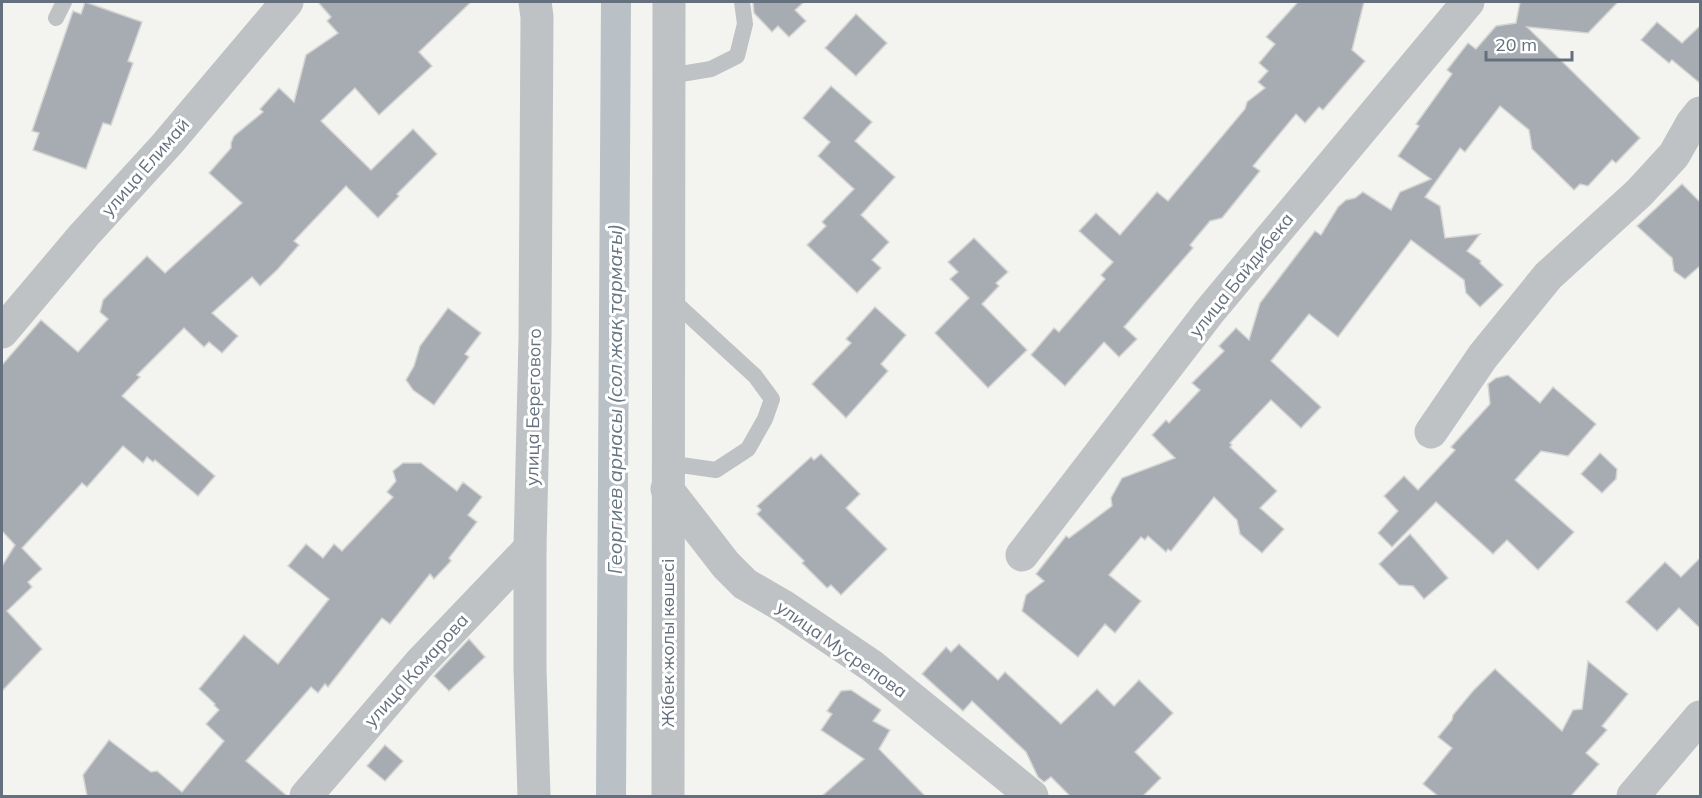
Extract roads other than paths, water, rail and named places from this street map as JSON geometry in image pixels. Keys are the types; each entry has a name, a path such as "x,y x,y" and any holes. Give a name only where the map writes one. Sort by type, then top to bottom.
{"street":[{"name":"улица Елимай","path":"2,332 167,144 287,2"},
{"name":"Жібек жолы көшесі","path":"668,796 669,2"},
{"name":"улица Байдибека","path":"1022,555 1209,312 1468,2"},
{"name":"улица Берегового","path":"534,796 530,669 530,548 535,339 536,9"},
{"path":"1431,432 1483,356 1548,276 1639,193 1674,155 1692,123 1701,113"},
{"name":"улица Мусрепова","path":"667,476 726,565 745,584 783,606 872,666 1032,796"},
{"name":"улица Комарова","path":"306,796 420,663 530,548"},
{"path":"1633,796 1701,717"}],"lane":[{"path":"56,18 64,2"},
{"path":"669,76 711,69 737,56 745,24 742,2"},
{"path":"667,476 716,470 748,449 765,419 772,399 755,376 668,297"}],"waterway":[{"name":"Георгиев арнасы (сол жақ тармағы)","path":"611,796 616,2"}]}
